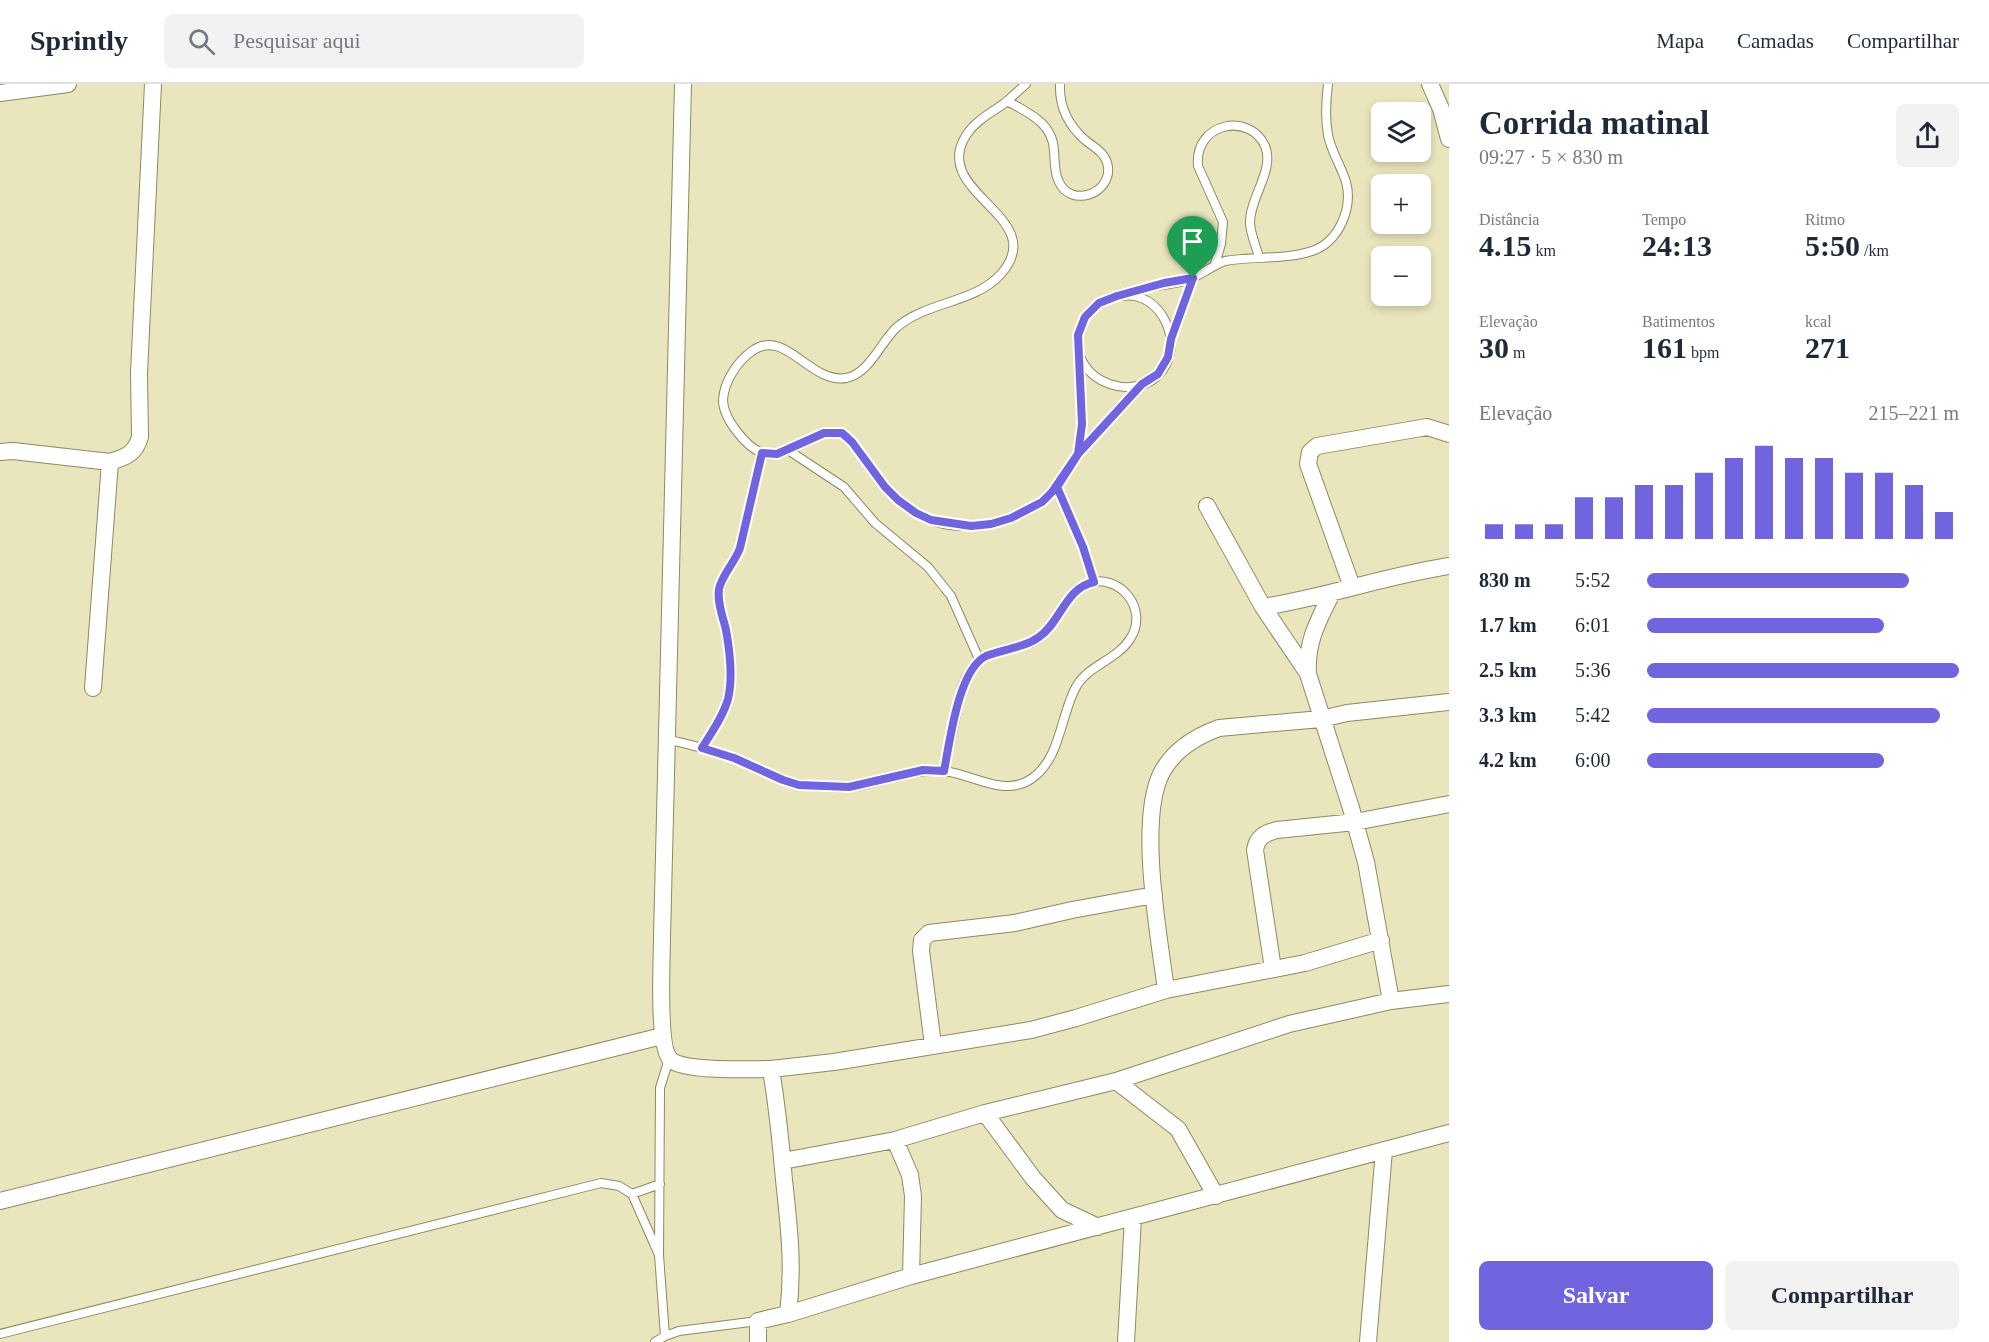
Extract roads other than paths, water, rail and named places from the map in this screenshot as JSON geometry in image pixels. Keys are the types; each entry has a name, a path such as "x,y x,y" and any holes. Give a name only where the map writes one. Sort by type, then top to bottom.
{"street":[{"path":"0,93 68,84"},
{"path":"0,452 13,451 110,462 129,456 137,446 140,436 140,373 153,84"},
{"path":"683,84 662,937 662,1036 669,1059 687,1067 771,1069 1031,1030 1166,990 1305,963 1381,940"},
{"path":"1430,84 1445,110 1449,139"},
{"path":"1352,587 1308,464 1310,452 1317,446 1427,427 1449,434"},
{"path":"93,688 110,462"},
{"path":"1207,506 1263,607 1308,675"},
{"path":"1263,607 1297,602 1424,570 1449,567"},
{"path":"1332,593 1310,641 1307,656 1308,675 1366,862 1390,1001"},
{"path":"1166,990 1154,895 1151,827 1154,796 1161,774 1176,754 1206,733 1219,728 1321,719 1347,713 1449,702"},
{"path":"1272,969 1255,850 1259,838 1277,830 1354,822 1449,804"},
{"path":"933,1045 921,951 922,940 929,933 1015,923 1154,895"},
{"path":"783,1161 894,1140 985,1113 1116,1081 1289,1024 1390,1001 1449,994"},
{"path":"0,1201 662,1036"},
{"path":"771,1069 792,1254 792,1284 788,1314"},
{"path":"1116,1081 1178,1129 1216,1196"},
{"path":"985,1113 1033,1178 1062,1210 1098,1227"},
{"path":"759,1342 758,1321 911,1276 1449,1133"},
{"path":"894,1140 909,1175 913,1196 911,1276"},
{"path":"1368,1342 1384,1150"},
{"path":"1126,1342 1133,1218"}],"lane":[{"path":"1026,84 975,124 963,141 959,158 961,172 965,179 1000,216 1011,233 1012,249 1007,265 994,281 981,289 924,312 897,327 866,365 850,377 833,378 817,372 776,344 767,344 752,351 738,364 731,375 725,388 723,402 727,417 743,438 762,453 777,454 824,433 842,433 852,442 874,474 898,500 916,513 931,520 952,524 991,524 1011,518 1042,502 1057,487 1078,454 1142,384 1158,374 1168,357 1171,339 1193,278"},
{"path":"1007,101 1035,116 1047,128 1053,141 1055,173 1061,186 1077,196 1093,194 1105,183 1108,175 1106,158 1068,122 1061,100 1060,84"},
{"path":"1078,454 1082,424 1078,335 1085,317 1099,303 1164,283 1193,278 1215,264 1241,258 1300,254 1319,248 1341,227 1347,205 1347,190 1327,131 1328,84"},
{"path":"1215,264 1221,244 1223,222 1198,166 1197,156 1207,134 1224,127 1236,126 1253,132 1260,138 1266,152 1264,173 1250,221 1259,257"},
{"path":"1117,296 1136,296 1154,305 1166,320 1171,339"},
{"path":"1080,354 1088,371 1104,383 1123,388 1142,384"},
{"path":"788,450 844,487 875,523 928,567 951,596 979,659"},
{"path":"702,748 720,718 728,699 730,663 719,591 721,582 735,562 740,548 762,453"},
{"path":"1057,487 1083,547 1094,582"},
{"path":"666,739 734,758 799,785 849,787 923,770 944,771 1005,786 1017,785 1029,781 1052,754 1080,680 1123,648 1133,634 1137,613 1132,598 1122,588 1108,584 1094,582 1078,588 1052,625 1038,638 979,659 962,687 944,771"},
{"path":"665,1336 659,1255 660,1088 669,1059"},
{"path":"0,1334 601,1183 619,1186 632,1194 659,1255"},
{"path":"632,1194 660,1184"},
{"path":"655,1342 679,1331 758,1321"}]}
